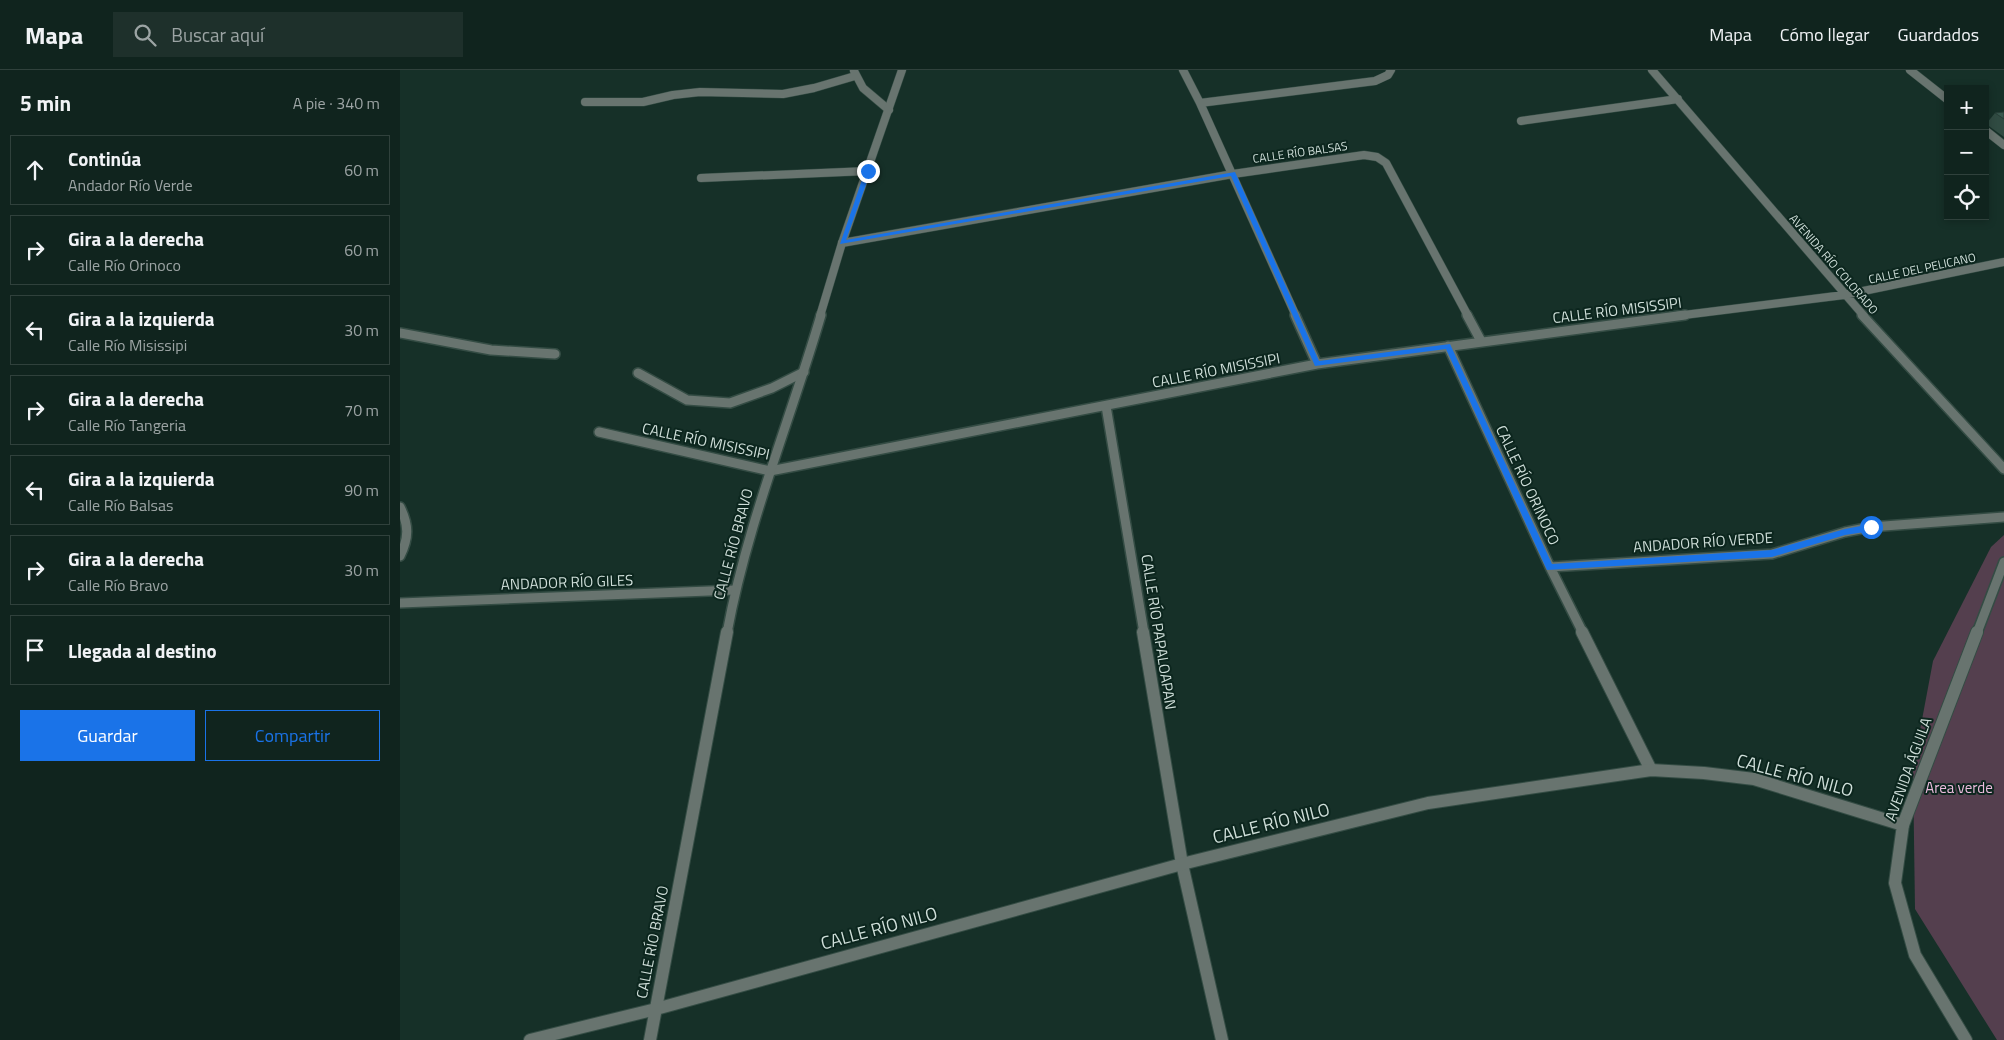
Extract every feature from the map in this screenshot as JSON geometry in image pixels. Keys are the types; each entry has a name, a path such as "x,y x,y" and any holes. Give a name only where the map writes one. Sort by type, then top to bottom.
{"street":[{"name":"CALLE RÍO BRAVO","path":"650,1040 736,590 770,471 804,372 842,243 902,70"},
{"path":"1183,70 1233,174 1317,364"},
{"path":"1200,103 1375,81 1388,75 1391,70"},
{"name":"AVENIDA RÍO COLORADO","path":"1652,70 1844,295 2004,469"},
{"path":"1910,70 1944,97"},
{"path":"584,102 643,102 673,95 700,92 783,94 814,88 854,73 872,96 889,110"},
{"path":"1521,120 1678,99"},
{"path":"1989,133 2004,145"},
{"name":"CALLE RÍO BALSAS","path":"842,243 1233,174 1364,155 1377,157 1386,163 1481,341"},
{"path":"701,178 868,171"},
{"name":"CALLE DEL PELICANO","path":"1844,295 2004,262"},
{"name":"CALLE RÍO MISISSIPI","path":"599,432 770,471 1317,364 1481,341 1844,295"},
{"path":"400,333 491,350 554,354"},
{"name":"CALLE RÍO ORINOCO","path":"1448,346 1550,567 1650,770"},
{"path":"638,373 687,400 730,402 772,388 804,372"},
{"name":"CALLE RÍO PAPALOAPAN","path":"1106,406 1182,864 1222,1040"},
{"path":"400,507 409,524 408,542 400,556"},
{"name":"ANDADOR RÍO VERDE","path":"1550,567 1772,554 1845,532 1871,527 2004,516"},
{"name":"AVENIDA ÁGUILA","path":"1966,1040 1915,955 1895,883 1903,825 2004,562"},
{"name":"ANDADOR RÍO GILES","path":"400,603 736,590"},
{"name":"CALLE RÍO NILO","path":"530,1040 656,1009 1182,864 1428,803 1650,770 1704,773 1754,779 1903,825"}],"green space":[{"name":"Area verde","path":"2004,535 2004,1040 1997,1040 1915,909 1913,768 1933,661 1991,547"}],"building":[{"path":"2004,112 2004,119 1995,113"}],"route":[{"path":"868,171 842,243 1233,174 1317,364 1448,346 1550,567 1772,554 1845,532 1871,527"}]}
